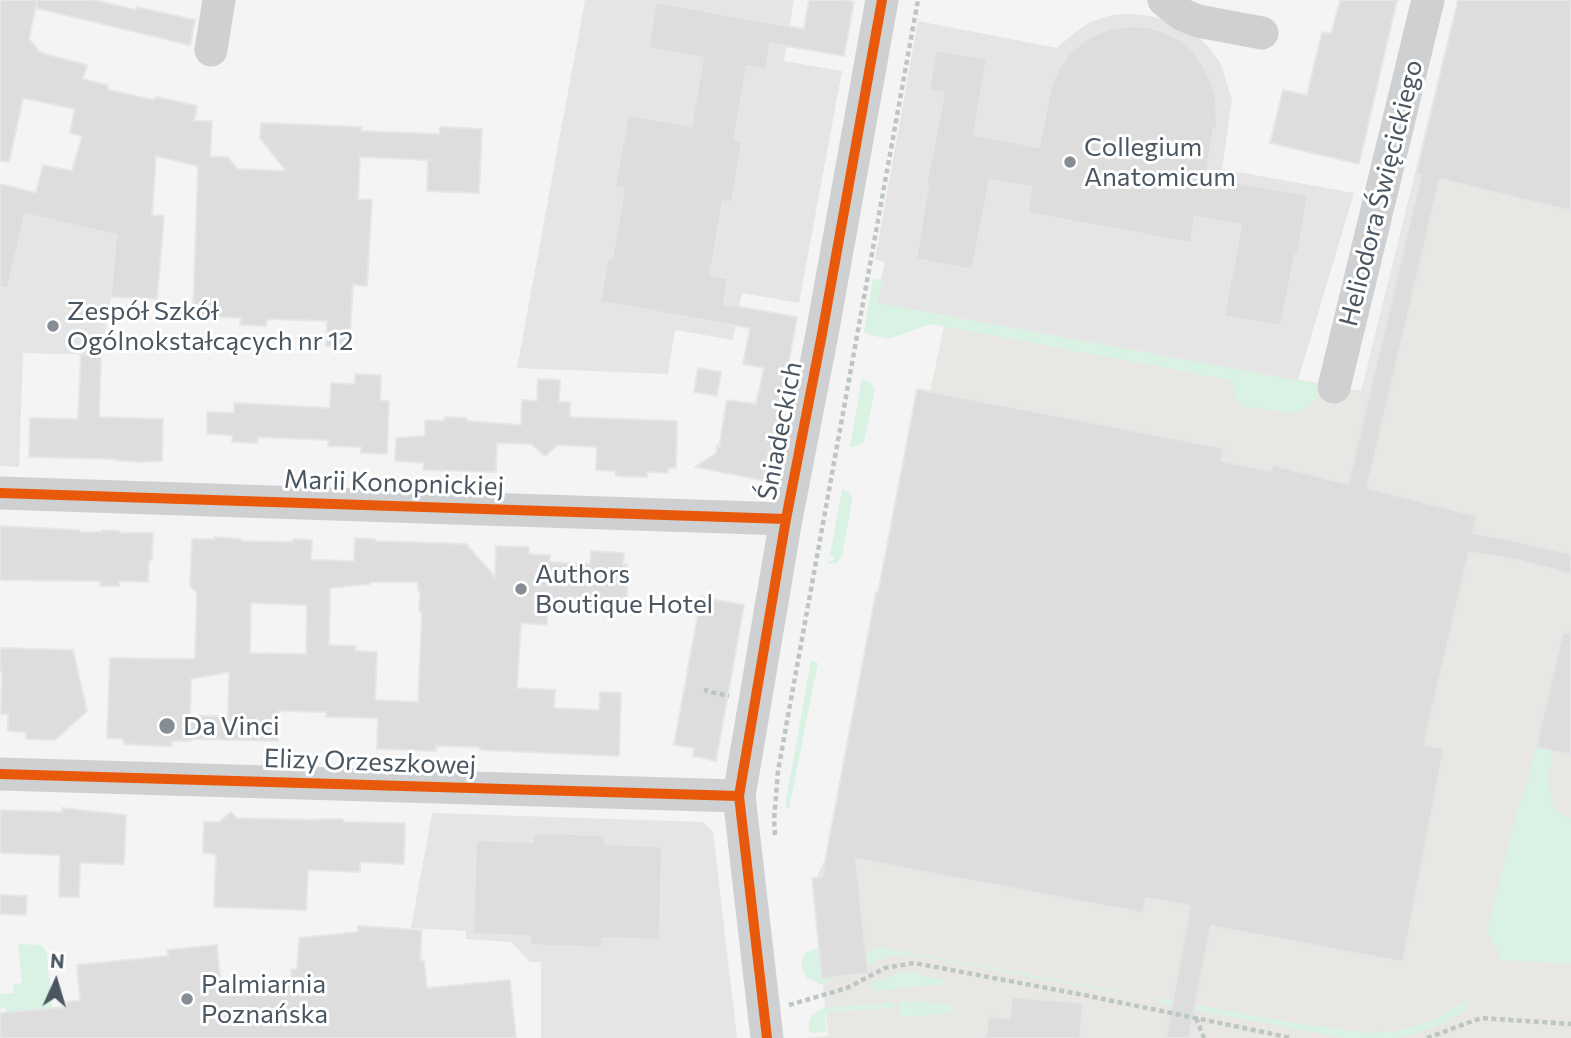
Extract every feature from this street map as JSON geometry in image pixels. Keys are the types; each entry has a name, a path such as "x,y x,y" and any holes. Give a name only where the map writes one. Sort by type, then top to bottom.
{"street":[{"path":"211,50 219,0"},
{"name":"Śniadeckich","path":"767,1038 738,796 882,0"},
{"path":"1164,0 1194,20 1262,33"},
{"name":"Heliodora Święcickiego","path":"1334,387 1428,0"},
{"name":"Marii Konopnickiej","path":"0,493 786,519"},
{"name":"Elizy Orzeszkowej","path":"0,774 738,796"}],"path":[{"path":"776,843 774,820 778,771 918,0"},
{"path":"706,688 706,691 732,696"},
{"path":"794,1004 847,989 885,968 914,963 1292,1038"},
{"path":"793,994 796,1015"},
{"path":"1196,1018 1204,1038"},
{"path":"1427,1038 1481,1018 1571,1024"}],"shaded area":[{"path":"585,0 794,0 784,61 842,71 799,303 742,293 733,340 675,330 668,374 517,368"},
{"path":"1458,0 1571,0 1571,1038 807,1038 828,1036 813,886 827,854 861,669 886,674 876,592 901,597 930,392 946,316 1361,391"},
{"path":"1131,14 1171,21 1189,29 1207,45 1220,62 1232,99 1222,169 1354,193 1298,380 876,303 885,262 875,259 918,21 1057,48 1090,22 1112,15"},
{"name":"Zespół Szkół Ogólnokstałcących nr 12","path":"0,185 117,213 164,216 157,299 111,297 101,355 23,353 19,467 0,466"},
{"path":"432,813 702,822 713,831 737,1038 541,1038 541,962 530,962 511,942 466,939 466,931 411,928"}],"green space":[{"path":"873,279 882,280 877,303 1322,385 1315,401 1308,407 1288,413 1238,405 1230,380 931,324 888,339 870,335 864,332"},
{"path":"862,378 871,383 875,391 864,441 850,447"},
{"path":"842,489 851,495 852,501 842,556 837,563 828,564 834,557 830,555"},
{"path":"811,660 818,663 789,809 785,806"},
{"path":"1536,747 1554,751 1548,774 1552,804 1561,814 1571,818 1571,964 1501,960 1487,931 1518,806 1527,784"},
{"path":"18,944 41,945 45,949 52,1008 6,1013 6,1008 0,1009 0,994 14,993 13,984 22,983"},
{"path":"819,947 821,959 866,953 879,947 1118,991 1117,993 914,955 889,956 819,984 807,978 801,967 804,954"},
{"path":"900,972 918,973 946,982 875,991 871,988 874,982"},
{"path":"1158,998 1367,1033 1397,1031 1416,1026 1470,1001 1465,1011 1418,1033 1395,1038 1345,1038 1162,1004"},
{"path":"899,1001 928,1002 953,1006 955,1009 953,1013 905,1017 900,1015"},
{"path":"893,1002 893,1008 825,1013 826,1032 809,1031 812,1015 823,1008"}],"building":[{"path":"0,0 95,0 195,20 190,45 36,8 37,1 29,39 41,53 87,65 83,79 107,85 109,90 197,106 194,121 212,121 210,157 228,157 237,169 286,171 260,138 261,123 362,127 361,131 439,134 440,127 482,129 479,193 427,191 428,160 360,157 358,199 372,200 367,286 353,285 349,347 326,346 327,321 267,319 266,326 240,325 241,318 193,315 198,166 156,156 152,215 164,216 157,299 111,297 116,235 25,214 8,288 0,287 0,184 36,193 43,165 72,171 82,136 70,133 75,109 23,98 9,162 0,161"},
{"path":"809,0 854,2 844,56 770,43 766,70 747,66 734,139 742,141 732,203 723,201 710,275 728,278 724,304 797,317 767,481 695,467 716,453 717,446 719,447 727,400 756,404 764,368 743,364 750,328 600,302 608,258 612,258 624,189 615,187 628,115 691,126 703,58 648,48 656,2 804,29"},
{"path":"1340,0 1397,0 1359,164 1270,143 1283,90 1307,95 1322,32 1331,34"},
{"path":"1458,0 1571,0 1571,211 1440,179 1367,488 1477,516 1473,533 1571,554 1571,574 1517,560 1469,552 1424,745 1444,748 1403,962 1211,926 1189,1038 1166,1038 1190,906 1146,898 1143,913 856,859 868,973 822,979 812,878 822,877 917,389 1224,448 1221,461 1271,471 1273,465 1348,484 1421,175 1416,174"},
{"name":"Collegium Anatomicum","path":"1131,26 1148,27 1180,40 1193,51 1211,81 1216,97 1217,130 1214,129 1206,177 1308,195 1298,255 1295,255 1281,326 1224,316 1241,225 1195,217 1191,243 1027,213 1032,187 990,180 972,270 916,259 926,186 944,93 929,90 936,50 987,59 974,135 1039,147 1051,86 1068,55 1096,34"},
{"path":"81,354 101,355 99,417 163,419 162,461 29,457 30,418 78,419"},
{"path":"698,368 721,372 717,396 694,392"},
{"path":"355,374 381,375 380,400 389,401 387,454 361,453 361,447 328,446 329,440 258,437 257,443 232,442 233,435 207,434 207,412 234,413 234,403 330,408 331,383 355,384"},
{"path":"538,379 560,380 559,402 570,402 570,417 677,421 676,468 668,468 668,473 647,472 647,477 616,476 616,471 596,470 597,447 557,445 545,456 531,444 497,443 496,472 423,470 424,463 395,461 396,438 425,436 425,420 467,418 467,421 521,425 522,400 537,401"},
{"path":"0,526 80,532 102,530 153,533 148,582 119,581 119,586 100,586 100,581 0,580"},
{"path":"355,538 466,544 495,577 496,546 529,547 529,554 550,555 549,562 590,564 591,551 624,553 623,564 627,564 627,612 547,610 547,625 521,623 517,688 555,690 554,708 599,710 600,692 621,693 619,756 480,750 480,747 436,746 436,751 377,749 378,718 326,717 326,712 279,711 278,741 191,739 172,741 172,746 161,746 124,744 122,739 107,738 110,658 195,659 197,593 190,586 192,539 293,542 293,539 312,540 311,560 354,561","holes":["418,582 419,612 422,612 418,702 375,700 377,652 355,651 356,646 329,645 330,588","251,603 307,605 306,654 250,653","229,672 228,716 190,716 191,679"]},
{"path":"701,597 744,605 716,761 693,756 694,748 674,745"},
{"path":"1563,632 1571,633 1571,755 1536,747"},
{"path":"0,648 73,650 87,711 55,740 26,739 26,732 8,731 8,714 1,714"},
{"path":"62,808 126,815 124,864 80,863 79,897 59,897 60,855 0,853 0,810 62,812"},
{"path":"231,812 236,818 343,819 344,822 405,823 404,864 360,862 360,872 308,870 306,910 214,907 216,854 203,853 204,822 219,822"},
{"path":"533,833 605,835 605,844 662,846 660,940 603,938 602,948 530,945 530,936 473,934 476,840 533,842"},
{"path":"0,895 27,896 26,915 0,914"},
{"name":"Palmiarnia Poznańska","path":"358,926 422,930 420,961 424,960 427,988 510,980 516,1038 0,1038 0,1013 67,1007 66,1002 80,1000 77,965 168,956 167,950 217,945 221,986 292,979 291,970 297,969 299,938 358,932"},
{"path":"1012,997 1083,1003 1080,1038 986,1038 988,1016 1010,1019"}],"cycle path":[{"path":"767,1038 739,796 786,519 882,0"},
{"path":"0,493 786,519"},
{"path":"0,774 739,796"}],"place":[{"name":"Collegium Anatomicum","path":"1070,162"},
{"name":"Zespół Szkół Ogólnokstałcących nr 12","path":"53,326"},
{"name":"Authors Boutique Hotel","path":"521,589"},
{"name":"Da Vinci","path":"167,726"},
{"name":"Palmiarnia Poznańska","path":"187,999"}]}
